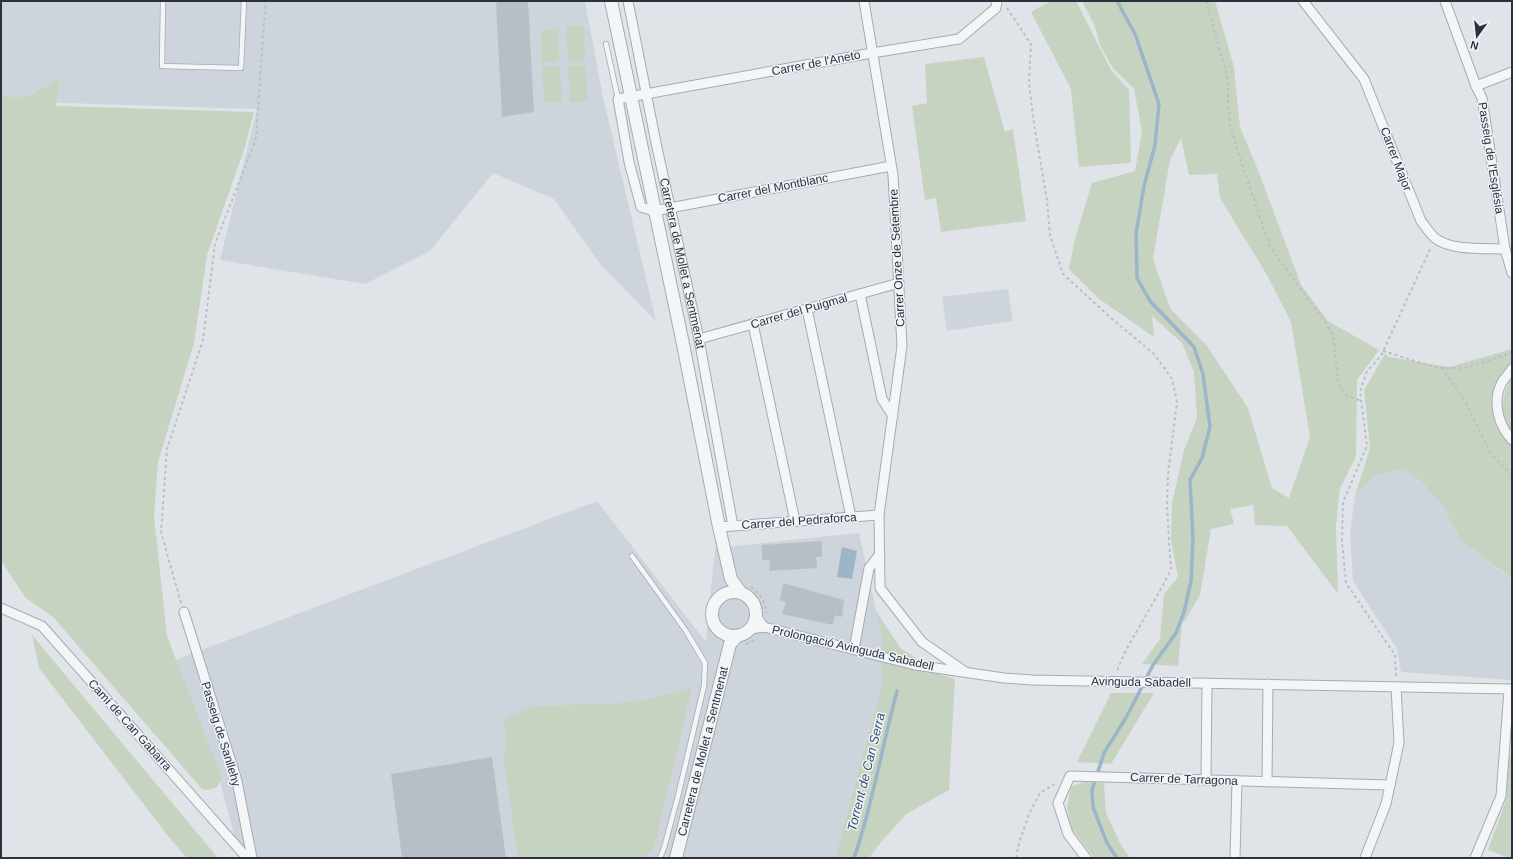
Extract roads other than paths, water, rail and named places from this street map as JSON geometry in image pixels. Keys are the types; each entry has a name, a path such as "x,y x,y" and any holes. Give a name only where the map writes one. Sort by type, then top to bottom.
{"street":[{"name":"Carretera de Mollet a Sentmenat","path":"610,1 624,99 654,211 683,344 719,527 731,578 741,593 749,598 755,606 756,616"},
{"name":"Carretera de Mollet a Sentmenat","path":"628,1 699,339 733,526"},
{"name":"Carrer Onze de Setembre","path":"864,1 891,166 902,346 879,515"},
{"name":"Carrer de l'Aneto","path":"624,99 872,53 959,39 996,8 997,1"},
{"name":"Carrer Major","path":"1303,1 1364,78 1421,221 1435,238 1445,243 1463,247 1505,249"},
{"name":"Passeig de l'Església","path":"1446,1 1476,86 1482,98 1505,249"},
{"path":"1476,86 1512,72"},
{"name":"Carrer del Montblanc","path":"654,211 891,166"},
{"path":"1505,249 1512,273"},
{"name":"Carrer del Puigmal","path":"699,339 899,283"},
{"path":"860,294 882,399 893,416"},
{"path":"807,309 851,517"},
{"path":"753,324 795,521"},
{"path":"1512,369 1502,383 1497,401 1499,421 1505,433 1512,440"},
{"name":"Carrer del Pedraforca","path":"719,527 879,515"},
{"name":"Avinguda Sabadell","path":"879,515 880,588 922,642 965,672 1004,678 1032,680 1510,689"},
{"path":"854,649 869,568 880,554"},
{"path":"725,594 731,578"},
{"path":"741,593 733,592 725,594 717,600 712,609 712,619 717,628 731,638 750,629 756,616"},
{"name":"Camí de Can Gabarra","path":"1,608 42,626 247,858"},
{"name":"Passeig de Sanllehy","path":"184,612 237,781 252,858"},
{"path":"750,629 764,627 756,616"},
{"name":"Prolongació Avinguda Sabadell","path":"764,627 916,666 965,672"},
{"name":"Carretera de Mollet a Sentmenat","path":"676,858 731,638"},
{"path":"1206,683 1206,780"},
{"path":"1267,782 1268,684"},
{"path":"1365,858 1386,804 1399,743 1396,687"},
{"path":"1475,858 1501,796 1510,689"},
{"name":"Carrer de Tarragona","path":"1086,858 1068,834 1058,803 1070,776 1390,785"},
{"path":"1234,858 1237,781"}],"lane":[{"path":"162,1 162,66 241,68 244,1"},
{"path":"606,44 624,99"},
{"path":"632,556 686,631 705,663 704,686 696,723 666,841 660,858"}],"water":[{"path":"842,547 857,551 852,579 837,577"}],"waterway":[{"path":"1117,1 1135,34 1159,104 1155,145 1144,186 1136,234 1137,278 1150,301 1194,347 1203,374 1210,427 1202,458 1190,480 1193,539 1191,581 1184,612 1176,633 1153,665 1127,716 1104,753 1092,790 1093,807 1107,843 1117,858"},
{"name":"Torrent de Can Serra","path":"854,858 867,817 897,691"}]}
